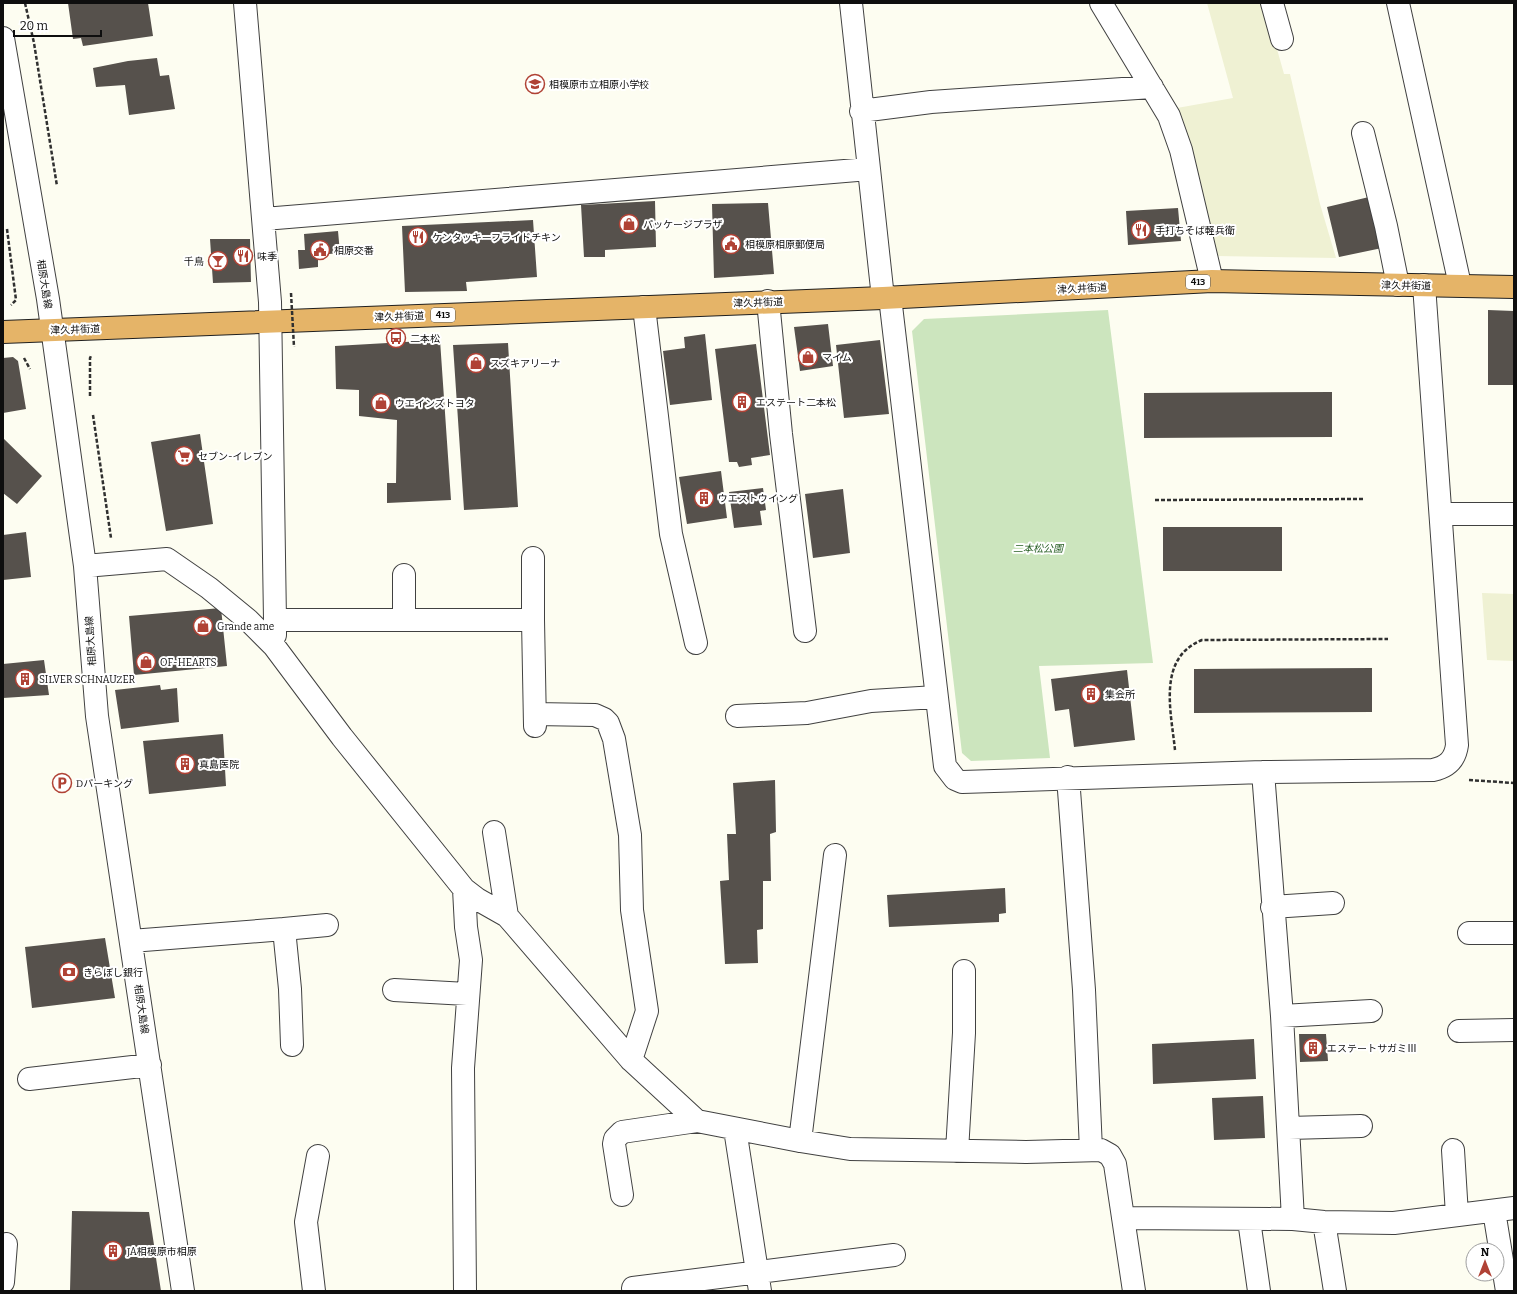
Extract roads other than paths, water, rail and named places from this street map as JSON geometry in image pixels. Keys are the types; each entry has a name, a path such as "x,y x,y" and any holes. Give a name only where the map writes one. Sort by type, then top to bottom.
{"highway":[{"name":"津久井街道","path":"3,332 768,301 886,298 1212,281 1514,287"}],"street":[{"path":"245,3 270,302 275,620 274,646"},
{"path":"851,3 861,111 945,766 955,779 962,782 1068,777 1263,772 1433,770 1446,766 1454,757 1457,745 1424,285"},
{"path":"1101,3 1169,116 1181,150 1212,281"},
{"path":"1272,3 1282,39"},
{"path":"1398,3 1460,285"},
{"name":"相原大島線","path":"3,38 24,151 52,330 84,566 95,704 183,1291"},
{"path":"861,111 931,102 1152,87"},
{"path":"1363,133 1386,226 1398,285"},
{"path":"264,219 869,169"},
{"path":"768,301 781,434 805,632"},
{"path":"644,306 671,534 696,644"},
{"path":"1441,514 1514,514"},
{"path":"533,558 535,720 595,715 604,719 608,723 614,739 630,835 632,910 647,1011 631,1060"},
{"path":"84,566 167,559 209,588 248,620 274,646 342,737 464,888 477,899 507,916 631,1060 697,1121"},
{"path":"404,575 404,620"},
{"path":"275,620 533,620"},
{"path":"737,716 807,713 871,701 936,697"},
{"path":"1263,772 1272,907 1282,1016 1293,1219"},
{"path":"1068,777 1084,990 1091,1150"},
{"path":"494,832 507,916"},
{"path":"800,1141 835,855"},
{"path":"464,888 471,960 467,994 463,1068 465,1291"},
{"path":"1272,907 1333,903"},
{"path":"131,941 327,925"},
{"path":"284,929 290,989 292,1045"},
{"path":"1469,933 1514,933"},
{"path":"957,1151 964,1033 964,971"},
{"path":"394,990 467,994"},
{"path":"1282,1016 1370,1011"},
{"path":"1459,1032 1514,1030"},
{"path":"29,1079 150,1065"},
{"path":"622,1195 614,1144 618,1134 622,1132 697,1121 850,1149 1026,1152 1101,1150 1110,1155 1115,1164 1134,1291"},
{"path":"1289,1128 1361,1126"},
{"path":"735,1129 759,1282"},
{"path":"1454,1150 1457,1215"},
{"path":"314,1291 306,1222 318,1156"},
{"path":"1123,1218 1249,1220 1293,1219 1324,1222 1394,1223 1504,1209 1507,1291"},
{"path":"1249,1220 1259,1291"},
{"path":"1324,1222 1335,1291"},
{"path":"3,1282 6,1244"},
{"path":"633,1288 759,1282 894,1255"}],"place":[{"name":"相模原市立相原小学校","path":"535,84"},
{"name":"パッケージプラザ","path":"629,224"},
{"name":"手打ちそば軽兵衛","path":"1141,230"},
{"name":"ケンタッキーフライドチキン","path":"418,237"},
{"name":"相模原相原郵便局","path":"731,244"},
{"name":"相原交番","path":"320,250"},
{"name":"味季","path":"243,256"},
{"name":"千鳥","path":"218,261"},
{"name":"二本松","path":"396,338"},
{"name":"マイム","path":"808,357"},
{"name":"スズキアリーナ","path":"476,363"},
{"name":"エステート二本松","path":"742,402"},
{"name":"ウエインズトヨタ","path":"381,403"},
{"name":"セブン-イレブン","path":"184,456"},
{"name":"ウエストウイング","path":"704,498"},
{"name":"Grande ame","path":"203,626"},
{"name":"OF-HEARTS","path":"146,662"},
{"name":"SILVER SCHNAUZER","path":"25,679"},
{"name":"集会所","path":"1091,694"},
{"name":"真島医院","path":"185,764"},
{"name":"Dパーキング","path":"62,783"},
{"name":"きらぼし銀行","path":"69,972"},
{"name":"エステートサガミⅢ","path":"1313,1048"},
{"name":"JA相模原市相原","path":"113,1251"}],"park label":[{"name":"二本松公園","path":"1038,548"}]}
